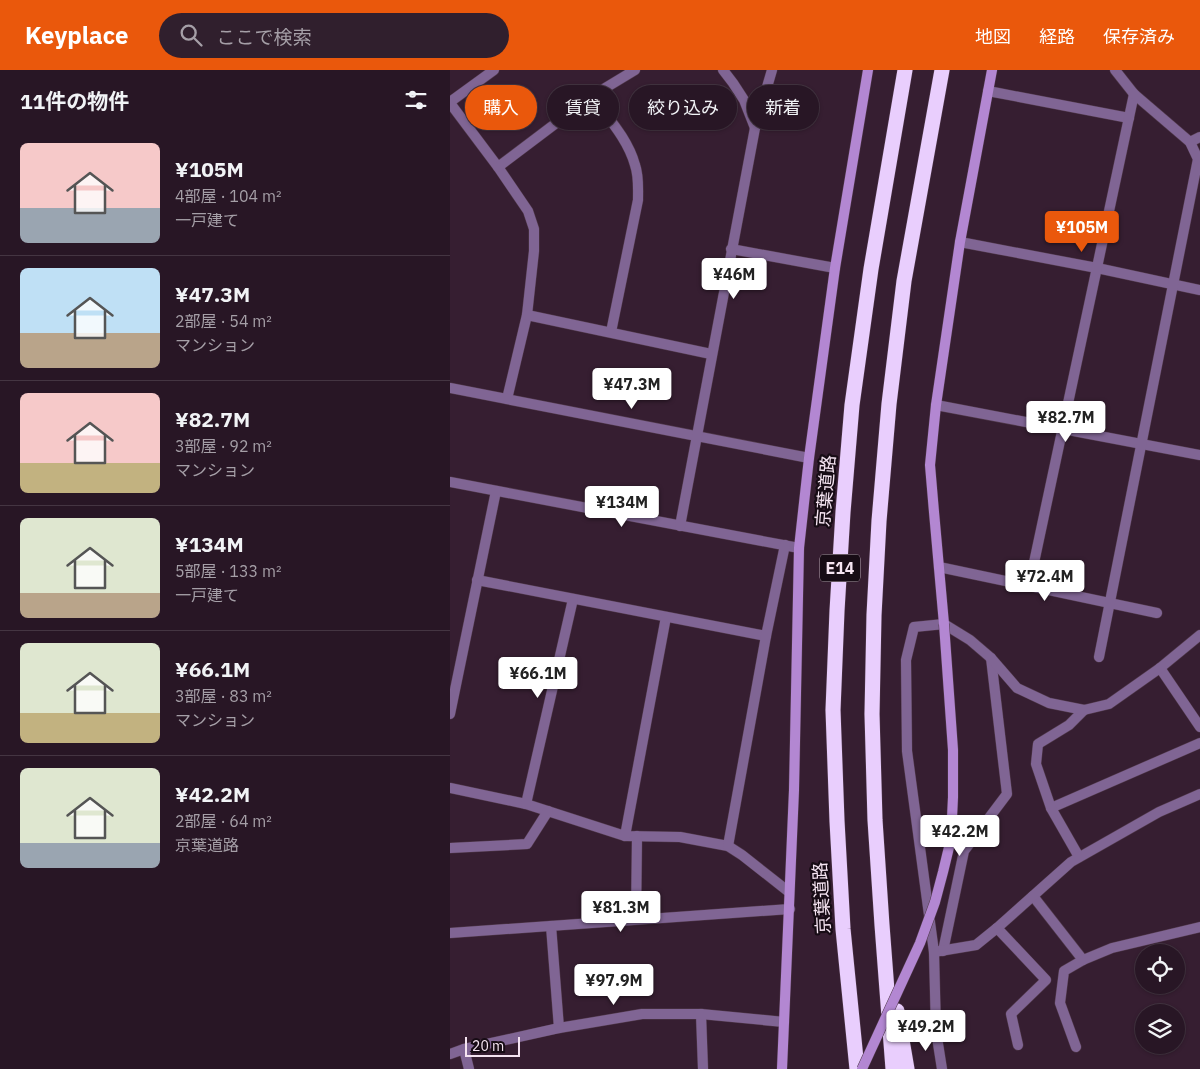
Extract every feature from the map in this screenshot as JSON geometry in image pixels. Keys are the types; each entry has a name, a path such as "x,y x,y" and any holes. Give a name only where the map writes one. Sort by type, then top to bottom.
{"highway":[{"name":"京葉道路","path":"857,1069 843,929 837,821 833,710 837,611 852,405 871,269 906,70"},
{"name":"E14","path":"893,1069 876,820 872,714 874,615 879,521 904,281 942,70"},
{"path":"882,925 907,1069"}],"street":[{"path":"494,70 450,103 528,211 534,229 534,251 527,315 507,399"},
{"path":"610,85 635,70"},
{"path":"723,70 744,100 747,108"},
{"path":"767,85 772,70"},
{"path":"782,1069 794,790 799,548 809,458 835,268 868,70"},
{"path":"862,1069 920,943 935,902 951,839 953,750 930,464 936,405 960,242 992,70"},
{"path":"1100,657 1198,159 1190,142 1134,94 1115,70"},
{"path":"988,91 1129,118"},
{"path":"1028,586 1134,94"},
{"path":"498,167 547,130"},
{"path":"611,332 638,200 636,166 628,146 616,130"},
{"path":"680,526 754,130"},
{"path":"1190,142 1200,137"},
{"path":"960,242 1200,290"},
{"path":"731,249 835,268"},
{"path":"527,315 711,354"},
{"path":"450,388 809,458"},
{"path":"936,405 1200,456"},
{"path":"450,482 799,548"},
{"path":"450,714 496,491"},
{"path":"728,846 766,636 785,545"},
{"path":"939,567 1157,613"},
{"path":"477,580 766,636"},
{"path":"526,804 573,599"},
{"path":"625,836 666,617"},
{"path":"942,1069 936,1031 939,952 907,751 906,660 914,627 944,624 970,640 991,658 1017,688 1049,703 1084,710 1109,704 1160,668 1200,635"},
{"path":"939,952 964,851 1007,794 991,658"},
{"path":"1160,668 1200,727"},
{"path":"1079,857 1051,808 1036,764 1038,744 1069,725 1084,710"},
{"path":"1051,808 1200,743"},
{"path":"450,788 526,804 625,836 680,837 728,846 789,892"},
{"path":"939,952 976,946 1071,862 1159,812 1200,794"},
{"path":"450,848 527,844 548,811"},
{"path":"636,919 637,836"},
{"path":"1033,896 1082,960"},
{"path":"450,933 790,909"},
{"path":"551,926 559,1028"},
{"path":"1076,1047 1060,1003 1064,970 1082,960 1112,948 1200,927"},
{"path":"997,928 1046,980 1011,1014 1018,1045"},
{"path":"450,1054 464,1049 559,1028 642,1014 701,1014 784,1022"},
{"path":"701,1014 704,1069"},
{"path":"464,1049 469,1069"}]}
